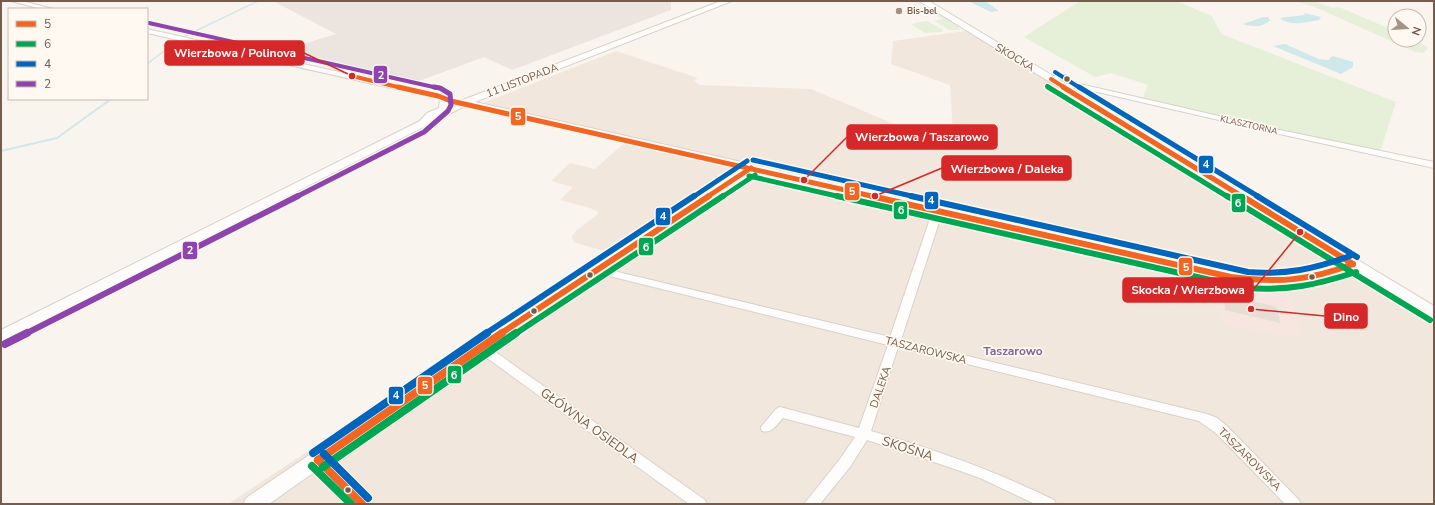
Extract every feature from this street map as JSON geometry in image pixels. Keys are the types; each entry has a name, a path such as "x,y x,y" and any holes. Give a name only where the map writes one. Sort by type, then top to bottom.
{"street":[{"path":"14,1 46,8"},
{"name":"11 LISTOPADA","path":"1,337 464,103 728,1"},
{"name":"SKOCKA","path":"923,1 1052,79 1064,82 1353,264 1434,313"},
{"path":"148,31 1208,272 1255,281 1296,281 1312,278 1353,264"},
{"name":"KLASZTORNA","path":"1064,82 1275,132 1434,165"},
{"path":"420,125 430,115 442,109 444,103 440,97"},
{"path":"253,504 480,347 750,168"},
{"name":"DALEKA","path":"811,504 845,463 864,433 938,210"},
{"name":"TASZAROWSKA","path":"597,270 1202,417 1212,422 1222,430 1294,504"},
{"name":"GŁÓWNA OSIEDLA","path":"480,347 700,504"},
{"name":"SKOŚNA","path":"767,427 780,412 864,433 972,469 1014,486 1049,504"},
{"path":"318,460 362,504"}],"shaded area":[{"path":"273,1 671,1 671,10 512,70 484,57 411,84 364,72 270,54 336,34"},
{"path":"972,30 1151,140 1434,304 1434,504 228,504 443,362 471,340 545,296 605,256 608,252 576,243 573,240 572,236 577,230 598,214 598,212 590,208 560,200 573,187 551,181 570,163 595,169 631,137 483,103 616,51 698,78 694,80 699,85 811,89 954,149 950,85 891,64 893,41"},
{"path":"1193,273 1290,295 1302,339 1228,326"}],"green space":[{"path":"907,1 915,1 957,25 960,30 949,30 934,21 942,19 916,2"},
{"path":"1080,1 1176,1 1212,16 1221,34 1396,102 1380,152 1142,100 1148,85 1111,73 1095,77 1024,37"},
{"path":"1295,1 1313,1 1333,8 1339,7 1387,28 1387,39 1315,7"},
{"path":"927,21 942,29 942,32 925,33 912,25 914,23"},
{"path":"1406,48 1428,48 1424,53 1415,52"}],"water":[{"path":"968,1 985,1 999,11 991,12"},
{"path":"1304,13 1321,17 1319,20 1304,23 1284,21 1280,18 1305,15"},
{"path":"1263,17 1268,17 1270,20 1267,23 1257,26 1243,24"},
{"path":"1285,44 1319,59 1329,60 1333,56 1353,62 1353,67 1341,74 1273,46"}],"building":[{"path":"1224,295 1277,307 1280,323 1225,310"}],"waterway":[{"path":"183,37 258,1"},
{"path":"148,63 177,41"},
{"path":"1,151 57,138 110,100"}],"transit line":[{"name":"2","path":"5,344 424,132 446,113 451,105 450,94 440,88 149,23"},
{"name":"4","path":"1055,72 1357,257"},
{"name":"5","path":"352,76 438,96 451,101 1231,277 1265,281 1293,280 1321,275 1353,264"},
{"name":"5","path":"1051,79 1353,264"},
{"name":"6","path":"1047,86 1430,320"},
{"name":"4","path":"753,160 1248,272 1277,274 1289,273 1312,269 1350,256"},
{"name":"4","path":"313,453 476,340 747,161"},
{"name":"5","path":"318,460 480,347 751,168"},
{"name":"6","path":"323,467 484,354 755,175"},
{"name":"6","path":"749,176 1246,288 1277,290 1290,289 1314,285 1356,272"},
{"name":"4","path":"324,454 368,498"},
{"name":"5","path":"318,460 362,504"},
{"name":"6","path":"312,466 351,504"}],"place":[{"name":"Bis-bel","path":"899,11"},
{"name":"Wierzbowa / Polinova","path":"352,76"},
{"name":"Wierzbowa / Taszarowo","path":"804,180"},
{"name":"Wierzbowa / Daleka","path":"875,196"},
{"name":"Skocka / Wierzbowa","path":"1300,232"},
{"name":"Dino","path":"1251,309"}],"district":[{"name":"Taszarowo","path":"1013,351"}]}
